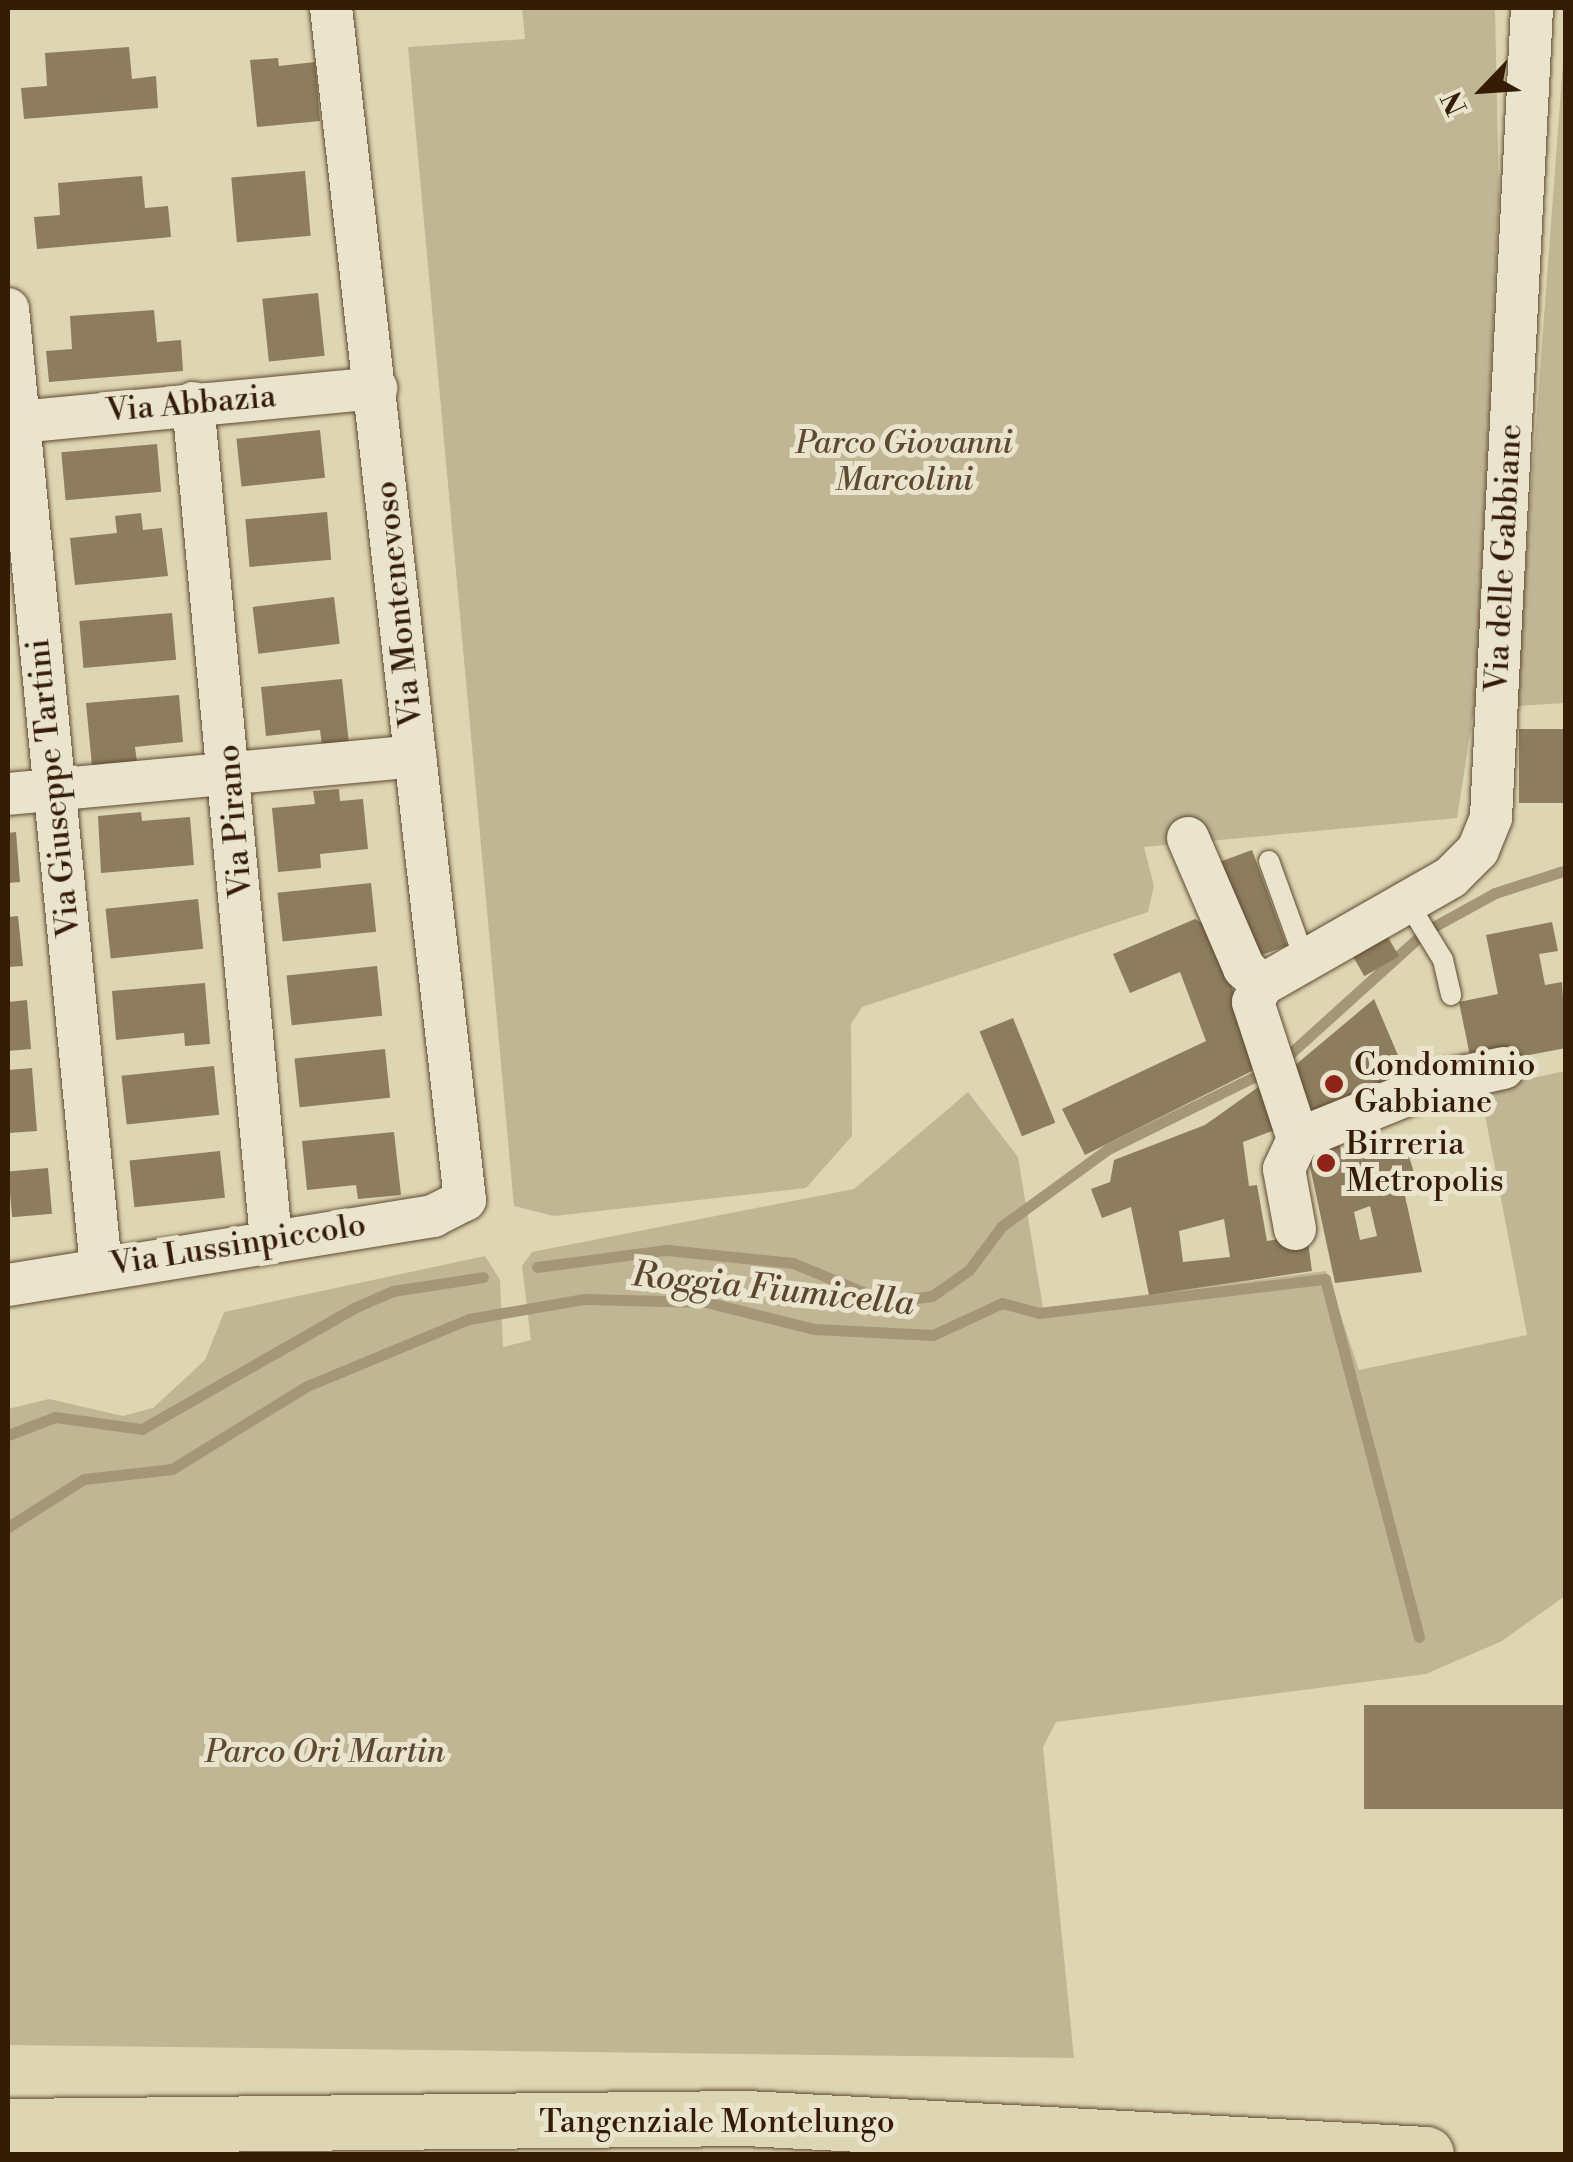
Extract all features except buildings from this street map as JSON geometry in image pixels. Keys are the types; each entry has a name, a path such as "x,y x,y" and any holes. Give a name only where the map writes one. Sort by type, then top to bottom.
{"highway":[{"name":"Tangenziale Montelungo","path":"8,2126 746,2118 1426,2154"}],"street":[{"name":"Via Montenevoso","path":"331,8 465,1200"},
{"name":"Via delle Gabbiane","path":"1262,985 1306,965 1408,903 1478,850 1491,817 1532,8"},
{"name":"Via Giuseppe Tartini","path":"8,309 13,422 101,1267"},
{"name":"Via Abbazia","path":"13,422 376,388"},
{"name":"Via Pirano","path":"194,403 271,1239"},
{"path":"8,794 416,756"},
{"path":"1188,838 1244,968 1262,985 1253,1002 1298,1140"},
{"path":"1295,1229 1284,1169 1298,1140 1438,1082 1502,1068"},
{"name":"Via Lussinpiccolo","path":"8,1284 433,1216 465,1200"}],"lane":[{"path":"1269,861 1306,965"},
{"path":"1408,903 1443,960 1451,995"}],"green space":[{"name":"Parco Giovanni Marcolini","path":"522,8 1495,8 1499,197 1476,696 1457,818 1144,847 1154,886 1148,912 862,1007 851,1024 852,1136 806,1188 554,1216 514,1206 408,47 525,39"},
{"path":"1565,36 1565,703 1515,706"},
{"name":"Parco Ori Martin","path":"1565,1071 1565,1596 1502,1641 1426,1674 1056,1722 1043,1747 1074,2058 8,2045 8,1409 49,1399 123,1416 153,1408 205,1360 224,1312 485,1256 500,1280 503,1347 531,1340 522,1266 532,1252 854,1189 968,1092 1018,1157 1043,1308 1326,1271 1359,1370 1527,1335 1480,1089"}],"waterway":[{"path":"1283,1060 1426,931 1495,893 1566,870"},
{"path":"537,1267 667,1250 793,1263 887,1302 932,1296 969,1270 1002,1226 1108,1149 1268,1070"},
{"path":"8,1435 55,1417 142,1429 356,1307 393,1291 483,1277"},
{"name":"Roggia Fiumicella","path":"8,1527 84,1479 172,1469 307,1386 469,1319 584,1299 706,1302 814,1329 933,1335 1002,1303 1039,1313 1325,1279 1419,1637"}],"place":[{"name":"Condominio Gabbiane","path":"1334,1084"},
{"name":"Birreria Metropolis","path":"1326,1163"}]}
